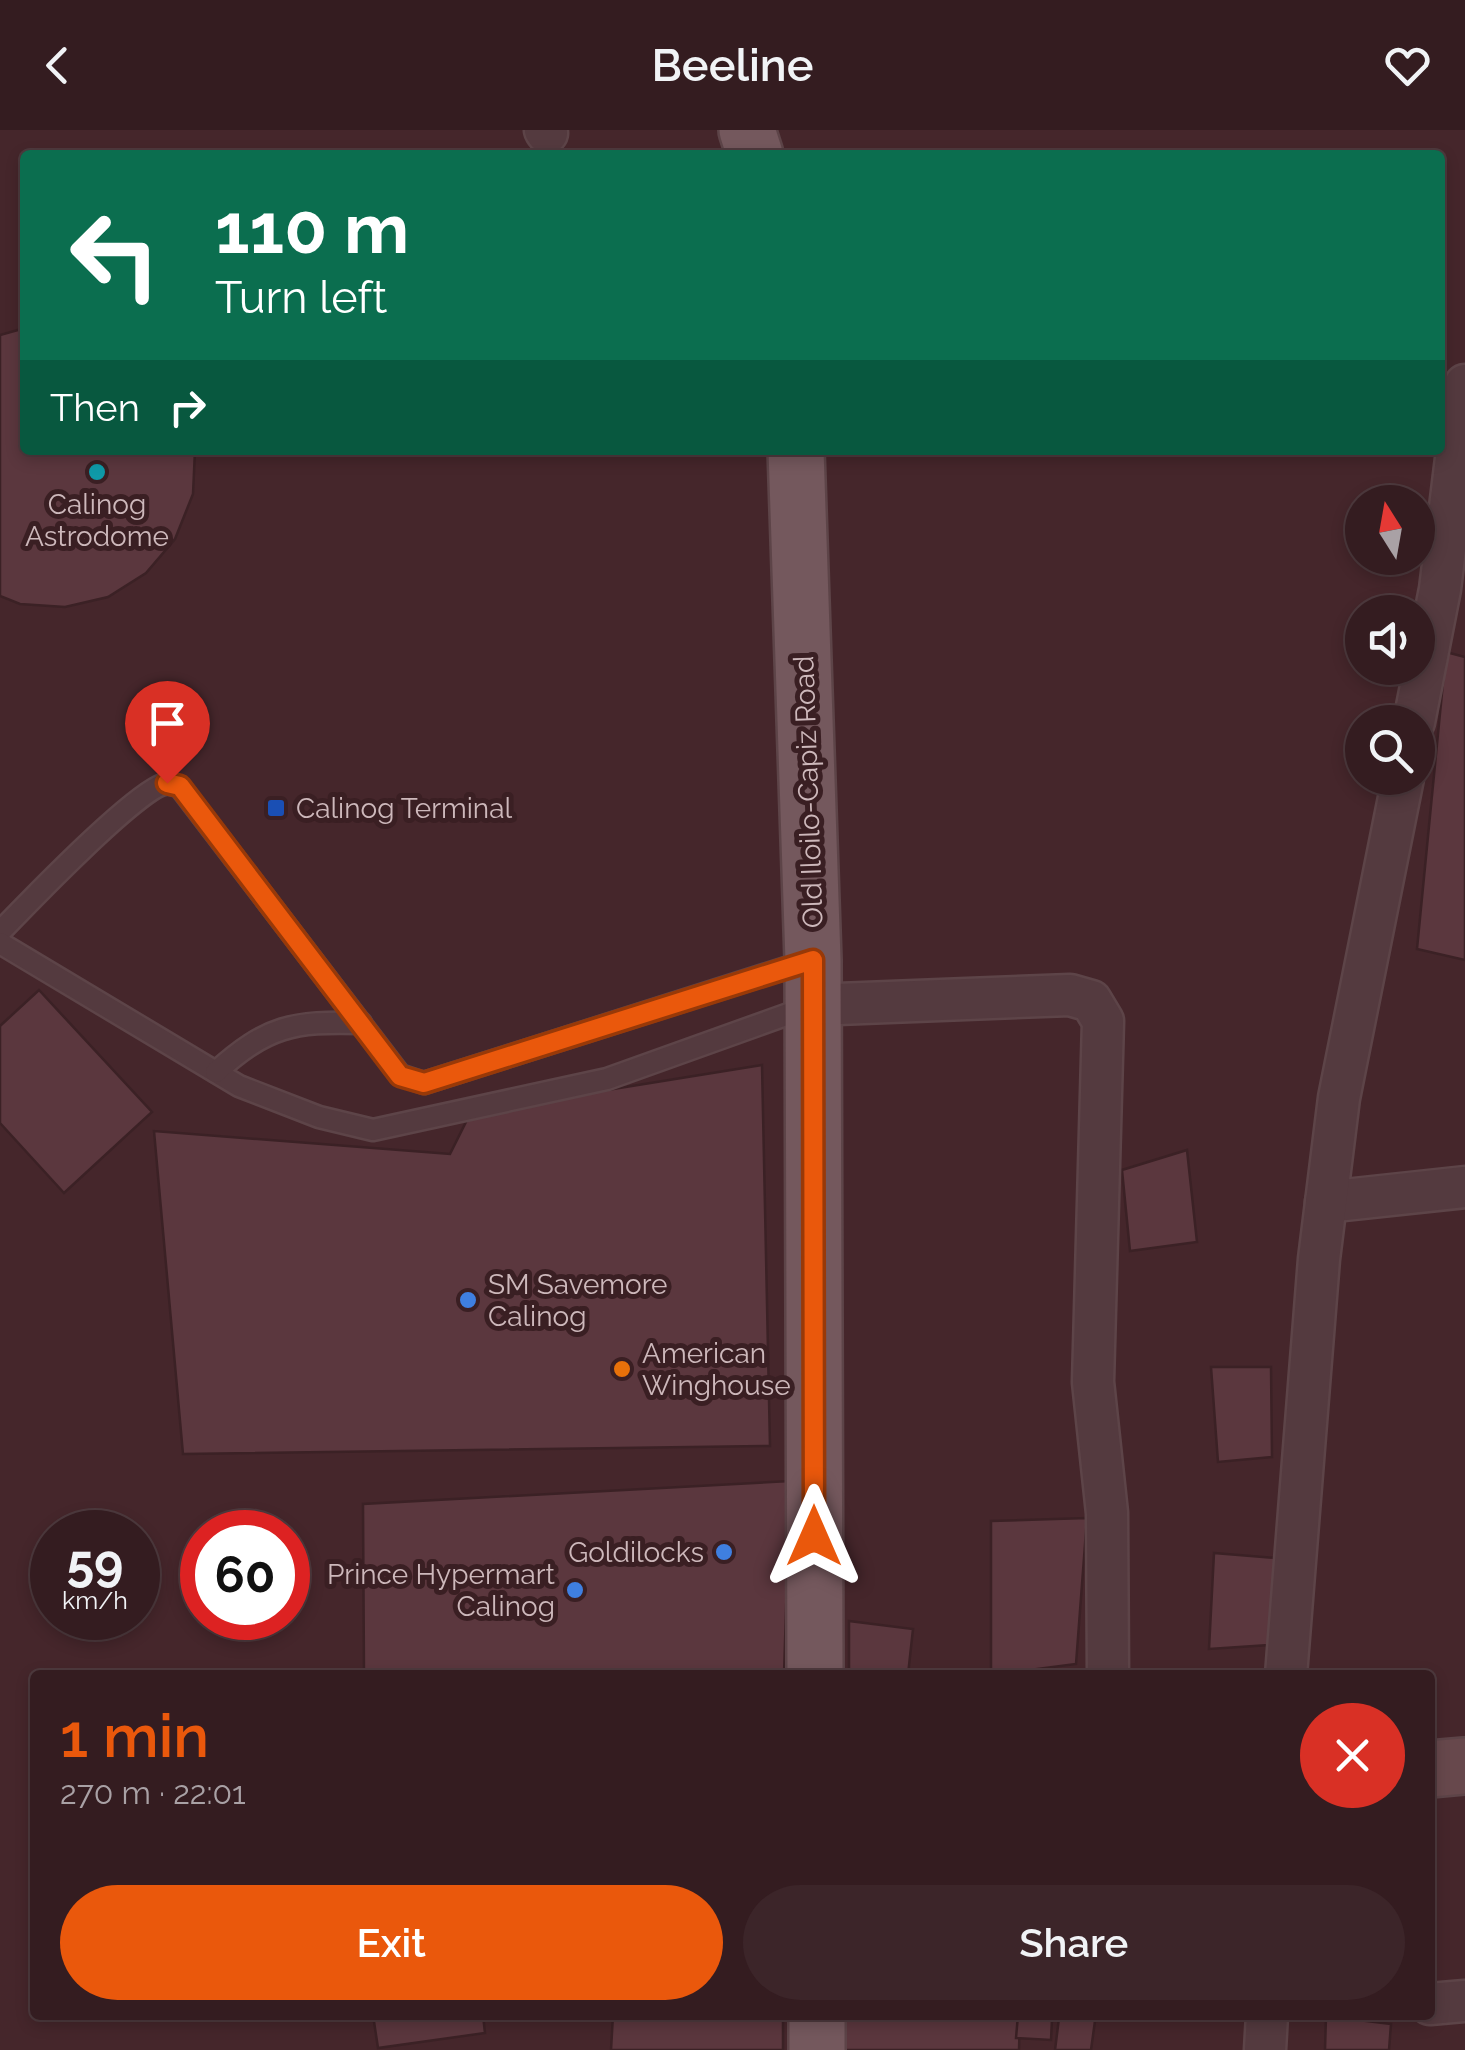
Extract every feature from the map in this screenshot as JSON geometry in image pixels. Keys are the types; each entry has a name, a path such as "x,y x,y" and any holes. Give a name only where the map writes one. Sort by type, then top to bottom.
{"main road":[{"name":"Old Iloilo-Capiz Road","path":"796,455 812,982 815,1670"},
{"path":"817,2020 817,2050"}],"street":[{"path":"1417,705 1440,589 1465,385"},
{"path":"1286,1670 1326,1202 1339,1098 1400,795"},
{"path":"812,982 1070,994 1091,1001 1103,1021 1094,1382 1106,1513 1108,1670"},
{"path":"1326,1202 1465,1187"},
{"path":"1435,1769 1465,1766"},
{"path":"1435,2004 1465,2002"},
{"path":"1265,2050 1266,2020"}],"lane":[{"path":"0,932 84,848 152,789 167,783 180,786 400,1076 424,1083 812,982"},
{"path":"0,943 239,1086 320,1117 373,1130 608,1079 713,1045 812,982"},
{"path":"216,1072 246,1045 272,1031 303,1021 360,1023"}],"building":[{"name":"Calinog Astrodome","path":"20,329 20,455 195,455 193,494 175,539 146,573 108,597 65,607 20,604 0,596 0,335"},
{"path":"1446,652 1465,657 1465,960 1417,949"},
{"path":"39,990 152,1112 64,1193 0,1123 0,1026"},
{"name":"SM Savemore Calinog","path":"762,1065 770,1446 183,1454 154,1131 450,1154 471,1112"},
{"path":"1187,1150 1197,1242 1130,1251 1122,1170"},
{"path":"1211,1367 1271,1367 1272,1457 1218,1462"},
{"name":"Prince Hypermart Calinog","path":"790,1481 784,1670 364,1670 363,1504"},
{"path":"1087,1518 1076,1664 991,1670 991,1521"},
{"path":"1214,1553 1276,1558 1269,1645 1209,1649"},
{"path":"849,1621 913,1629 909,1670 849,1670"},
{"path":"374,2020 484,2020 485,2033 378,2048"},
{"path":"613,2020 783,2020 783,2050 611,2050"},
{"path":"835,2020 1020,2020 1019,2050 834,2050"},
{"path":"1018,2020 1052,2020 1051,2040 1016,2038"},
{"path":"1059,2020 1109,2020 1095,2021 1091,2050 1055,2050"},
{"path":"1326,2020 1391,2024 1389,2050 1325,2050"}],"place":[{"name":"Calinog Astrodome","path":"97,472"},
{"name":"Calinog Terminal","path":"276,808"},
{"name":"SM Savemore Calinog","path":"468,1300"},
{"name":"American Winghouse","path":"622,1369"},
{"name":"Goldilocks","path":"724,1552"},
{"name":"Prince Hypermart Calinog","path":"575,1590"}],"route":[{"path":"167,783 180,786 400,1076 411,1080 424,1083 813,960 814,1536"}]}
